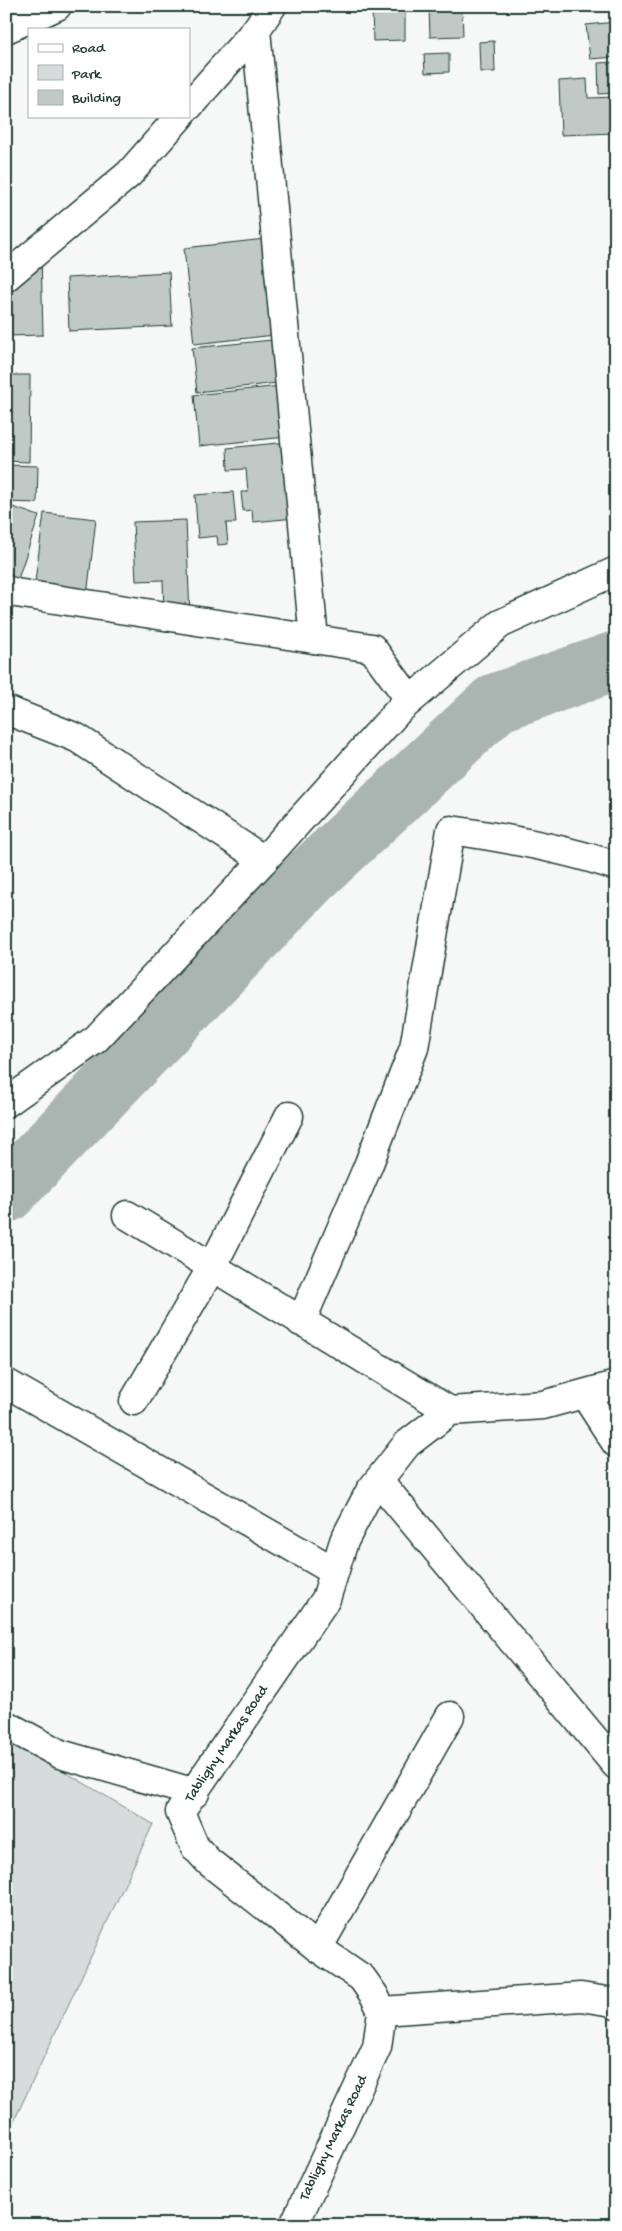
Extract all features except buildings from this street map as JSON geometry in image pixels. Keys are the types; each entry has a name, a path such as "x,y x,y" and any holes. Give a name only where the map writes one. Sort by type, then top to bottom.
{"street":[{"path":"6,29 57,6"},
{"path":"190,105 256,30 272,6"},
{"path":"256,30 314,639"},
{"path":"6,277 129,174 178,118"},
{"path":"6,1103 96,1039 264,860 410,700 500,624 616,571"},
{"path":"6,590 16,594 372,648 410,700"},
{"path":"6,710 77,738 264,860"},
{"path":"301,1322 368,1166 414,1048 451,830 486,835 590,857 616,866"},
{"path":"134,1401 212,1267 289,1116"},
{"path":"127,1215 450,1411 542,1406 616,1385"},
{"path":"6,1383 334,1571"},
{"path":"585,1395 616,1443"},
{"name":"Tablighy Markas Road","path":"294,2225 377,2047 382,2011 374,1994 362,1978 318,1948 209,1862 195,1847 180,1812 195,1793 326,1599 344,1541 370,1492 407,1444 450,1411"},
{"path":"379,1481 616,1765"},
{"path":"318,1948 450,1716"},
{"path":"6,1726 60,1754 195,1793"},
{"path":"382,2011 581,1997 615,2004"}],"green space":[{"path":"6,1737 153,1824 6,2138"}],"waterway":[{"path":"6,1193 311,876 496,703 616,661"}]}
